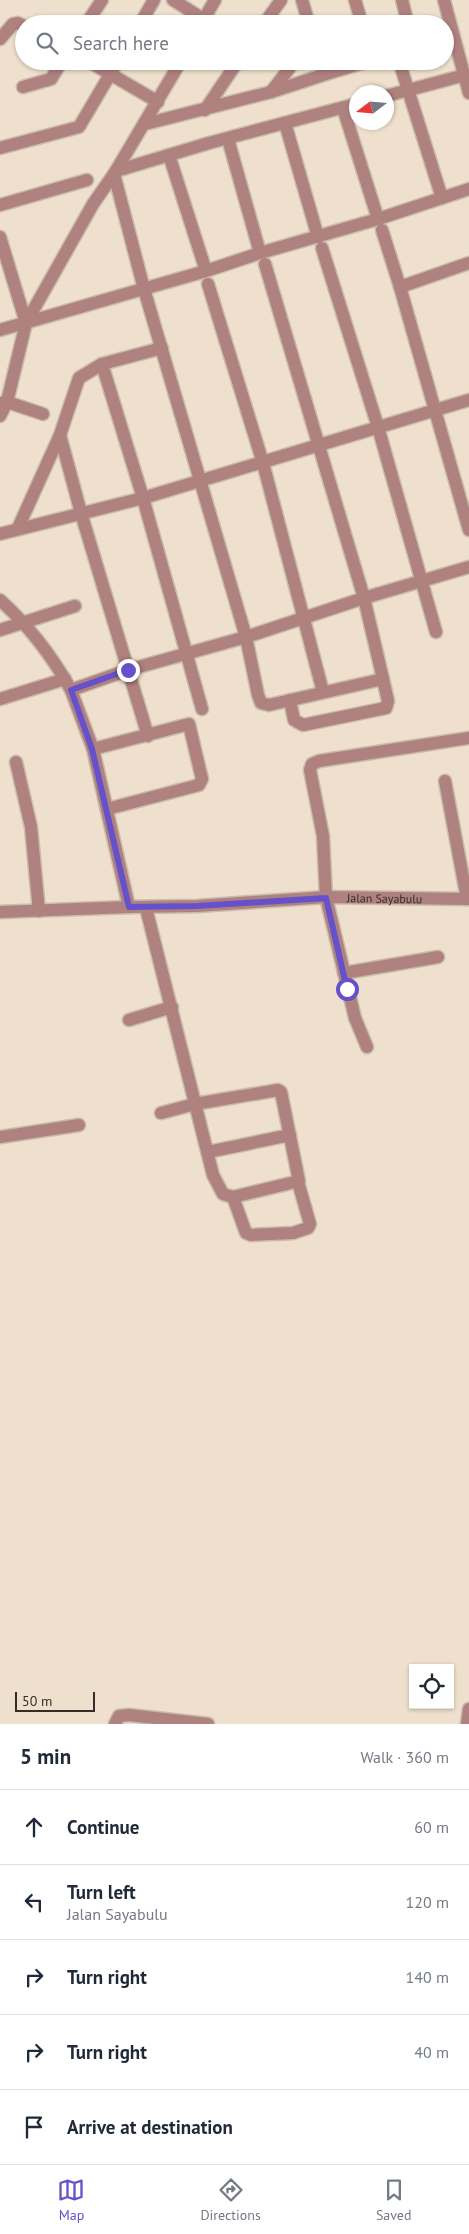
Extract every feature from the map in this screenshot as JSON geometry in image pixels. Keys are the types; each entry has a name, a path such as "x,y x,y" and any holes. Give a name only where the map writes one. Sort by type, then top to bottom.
{"street":[{"path":"92,15 102,0"},
{"path":"145,15 154,0"},
{"path":"173,0 195,15"},
{"path":"208,15 215,0"},
{"path":"270,15 281,0"},
{"path":"302,0 306,15"},
{"path":"355,0 359,15"},
{"path":"402,0 406,15"},
{"path":"444,0 448,15"},
{"path":"0,39 15,24"},
{"path":"454,36 469,93"},
{"path":"23,87 50,79 56,70"},
{"path":"103,70 158,102"},
{"path":"0,148 78,127 112,70"},
{"path":"0,416 26,323 93,204 116,171 176,70"},
{"path":"205,110 232,70"},
{"path":"271,92 287,70"},
{"path":"324,70 326,74"},
{"path":"145,124 271,92 339,70"},
{"path":"402,70 442,198"},
{"path":"394,94 465,76"},
{"path":"116,171 349,106"},
{"path":"343,108 400,287 469,530"},
{"path":"285,123 378,428 436,632"},
{"path":"228,139 364,598 388,701 386,708 303,725 294,720 290,700"},
{"path":"169,155 263,463 323,692"},
{"path":"116,171 114,174 144,289 246,637 261,703 269,705 383,679"},
{"path":"0,205 87,180"},
{"path":"0,330 144,289 207,277 262,258 380,224 442,198 469,189"},
{"path":"0,237 26,323"},
{"path":"400,287 469,263"},
{"path":"18,528 60,435 77,381 84,374 102,364 162,348"},
{"path":"102,364 144,498 202,709"},
{"path":"0,534 144,498 469,400"},
{"path":"4,402 44,414"},
{"path":"60,435 81,513 148,736"},
{"path":"0,699 68,685 187,654 469,567"},
{"path":"0,600 25,622 68,685 92,749 129,907"},
{"path":"0,630 75,606"},
{"path":"92,749 189,724 201,783 193,787 107,809"},
{"path":"367,1047 355,1018 326,898 323,836 310,770 312,764 319,760 469,738"},
{"path":"16,762 31,827 39,911"},
{"path":"445,781 468,899"},
{"name":"Jalan Sayabulu","path":"0,912 146,908 326,898 468,899"},
{"path":"146,908 213,1175 218,1187 223,1194 233,1197 298,1182"},
{"path":"344,973 438,957"},
{"path":"129,1020 172,1007"},
{"path":"161,1114 195,1104 278,1090 281,1092 298,1182 310,1224 308,1228 294,1233 251,1235 246,1233 233,1197"},
{"path":"0,1137 79,1124"},
{"path":"208,1152 290,1135"},
{"path":"467,1724 469,1709"},
{"path":"115,1724 119,1716 129,1715 208,1724"}],"route":[{"path":"128,670 71,690 92,749 129,907 197,906 326,898 347,989"}]}
